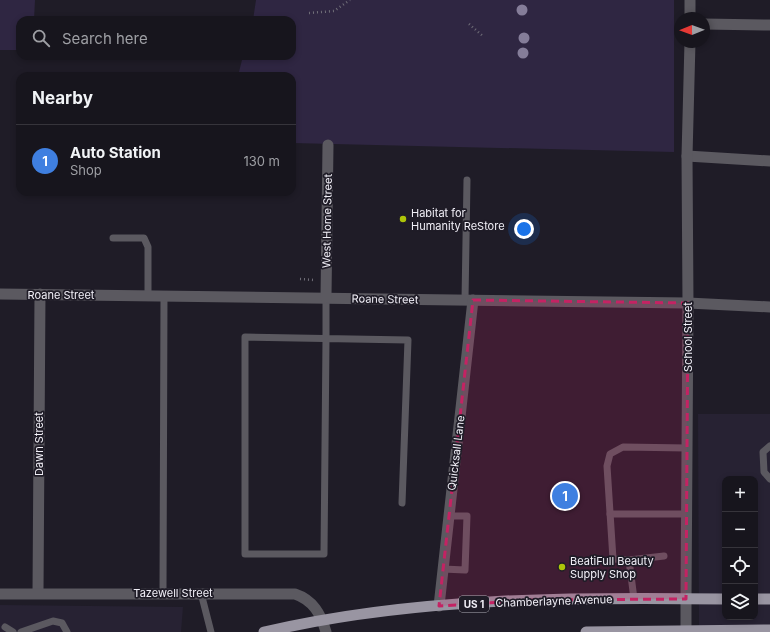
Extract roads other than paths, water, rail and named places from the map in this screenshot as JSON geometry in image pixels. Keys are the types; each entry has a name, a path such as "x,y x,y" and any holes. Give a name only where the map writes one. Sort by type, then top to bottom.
{"main road":[{"name":"Chamberlayne Avenue","path":"264,632 377,612 439,606 536,600 722,599"},
{"path":"758,599 770,599"},
{"path":"586,632 770,630"}],"street":[{"path":"690,0 690,12"},
{"path":"710,24 770,25"},
{"name":"School Street","path":"686,632 688,303 687,156 690,48"},
{"name":"West Home Street","path":"326,297 328,145"},
{"path":"687,156 770,161"},
{"name":"Roane Street","path":"0,294 326,297 688,303 770,307"},
{"name":"Dawn Street","path":"38,593 40,294"},
{"name":"Quicksall Lane","path":"439,606 469,300"},
{"name":"Tazewell Street","path":"0,594 295,594 310,602 316,608 323,621 326,632"}],"lane":[{"path":"467,180 469,300"},
{"path":"113,238 144,238 148,247 148,295"},
{"path":"163,593 164,296"},
{"path":"326,297 326,339 324,554 245,554 245,337 326,339 408,340 402,503"},
{"path":"770,446 764,452 764,472 770,479"},
{"path":"664,556 629,560 613,559 607,466 610,454 623,447 687,448"},
{"path":"610,514 686,514"},
{"path":"443,569 465,570 467,516 449,516"},
{"path":"629,560 634,599"},
{"path":"201,593 211,632"},
{"path":"21,632 53,621 62,623 67,632"},
{"path":"5,627 13,632"}],"place":[{"name":"Habitat for Humanity ReStore","path":"403,219"},
{"name":"Auto Station","path":"565,496"},
{"name":"BeatiFull Beauty Supply Shop","path":"562,567"}]}
